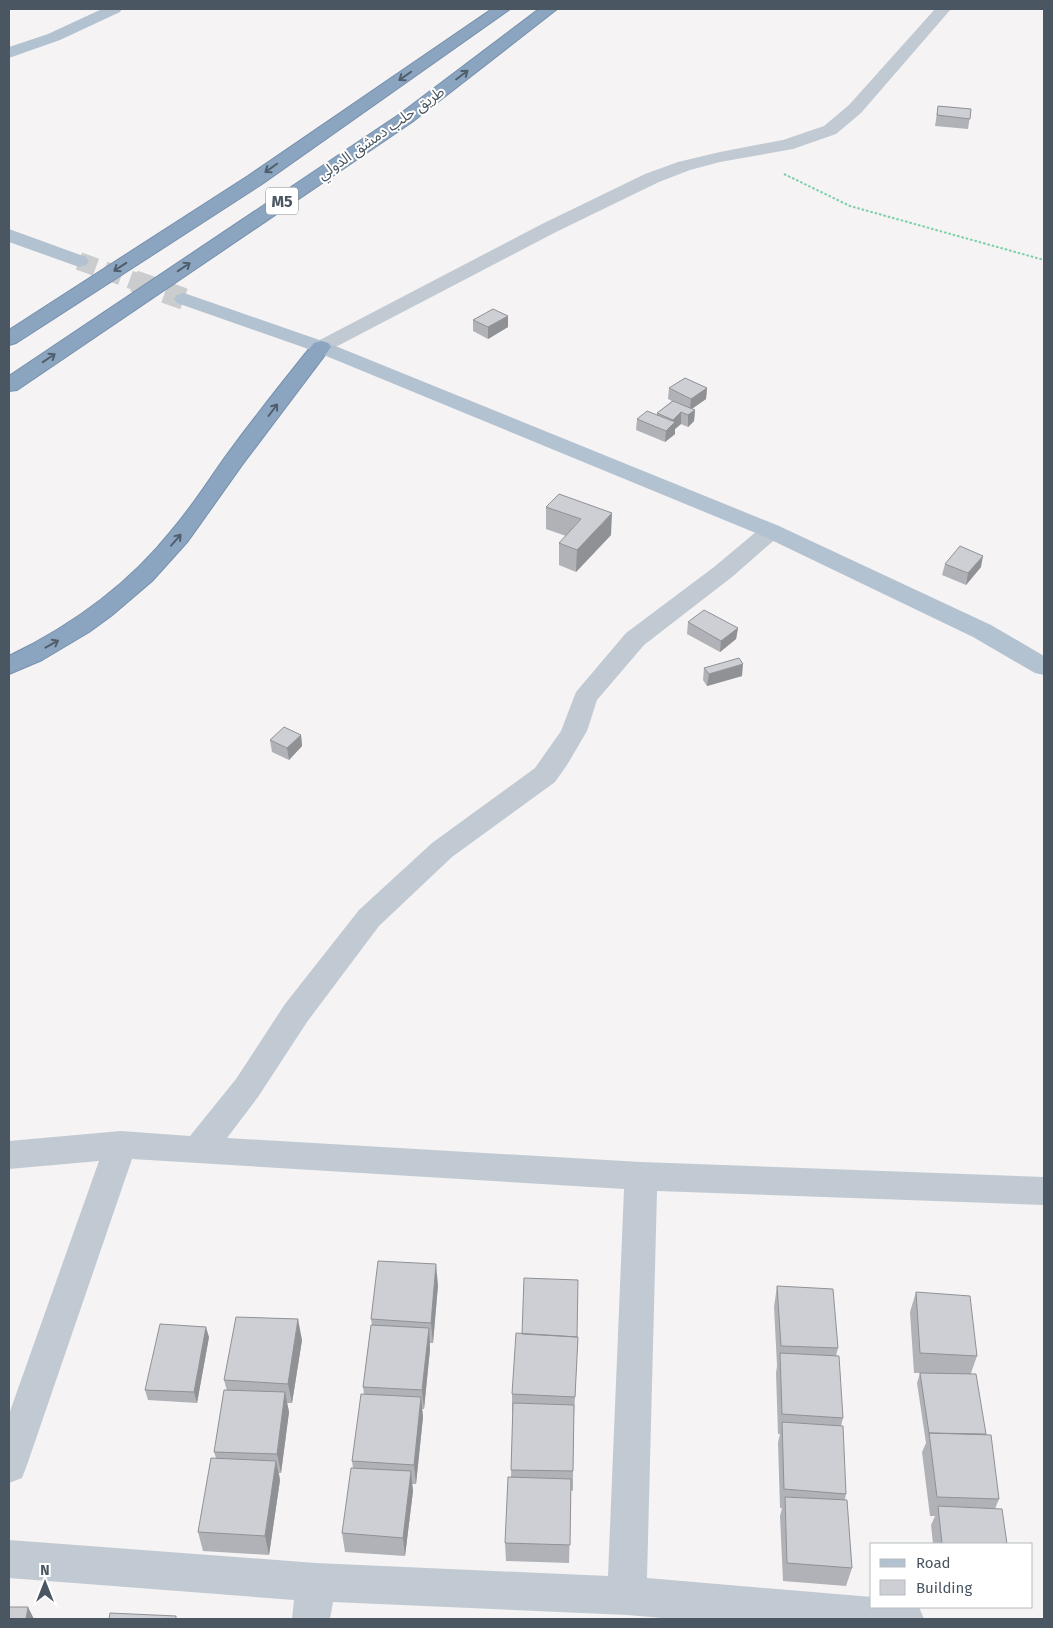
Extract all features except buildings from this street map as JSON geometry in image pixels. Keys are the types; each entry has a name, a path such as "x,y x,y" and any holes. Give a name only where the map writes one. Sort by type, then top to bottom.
{"highway":[{"name":"طريق حلب دمشق الدولي","path":"9,339 255,180 502,9"},
{"name":"طريق حلب دمشق الدولي","path":"9,385 406,118 549,9"},
{"path":"9,666 61,639 131,588 153,566 192,520 222,477 321,347"}],"main road":[{"path":"9,53 54,37 114,9"},
{"path":"9,65 54,37"},
{"path":"9,234 79,261"},
{"path":"184,299 321,347 771,531 982,632 1044,667"}],"street":[{"path":"321,347 549,228 652,178 684,166 720,157 787,146 830,130 855,108 943,9"},
{"path":"198,1150 247,1088 296,1013 369,918 442,850 545,775 558,758 574,730 586,698 606,671 635,639 723,572 771,531"},
{"path":"9,1465 122,1145"},
{"path":"9,1155 122,1145 641,1176 1044,1192"},
{"path":"627,1596 641,1176"},
{"path":"9,1559 316,1582 627,1596 905,1619"},
{"path":"311,1619 316,1582"}],"path":[{"path":"787,146 776,156 775,163 784,175 850,206 1044,260"}],"tunnel":[{"path":"79,261 137,282"},
{"path":"134,281 184,299"}]}
